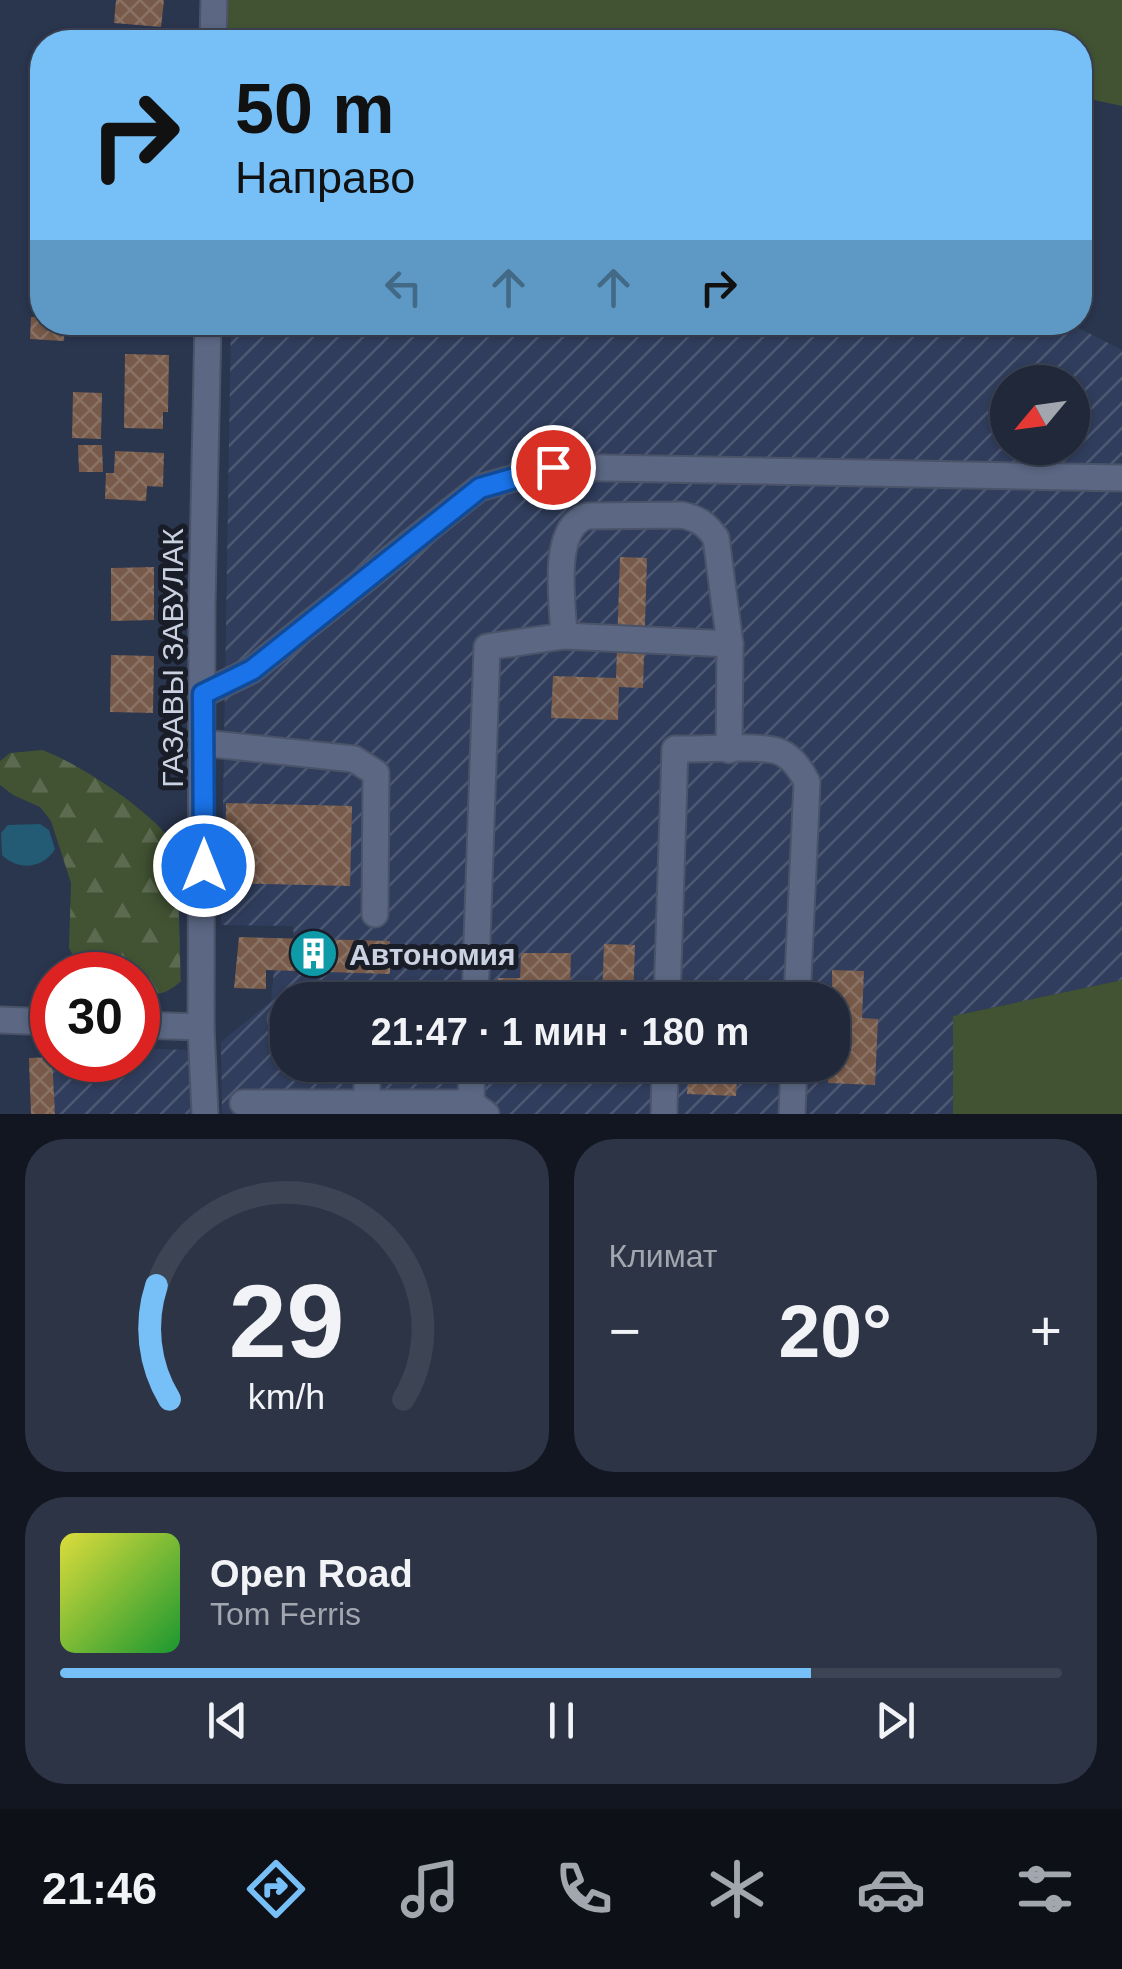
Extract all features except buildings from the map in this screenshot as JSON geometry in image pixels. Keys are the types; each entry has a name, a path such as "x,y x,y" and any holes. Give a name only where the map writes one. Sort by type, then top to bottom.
{"street":[{"path":"213,30 214,0"},
{"name":"ГАЗАВЫ ЗАВУЛАК","path":"205,1114 201,1027 208,335"},
{"path":"203,694 252,670 480,488 553,467 1122,478"},
{"path":"564,636 562,551 569,528 578,519 682,515 708,526 716,538 730,644 729,750"},
{"path":"475,982 487,647 564,636 730,644"},
{"path":"203,743 354,760 376,773 375,914"},
{"path":"669,982 675,750 774,750 801,770 807,782 798,982"},
{"path":"0,1020 30,1021"},
{"path":"160,1025 201,1027"},
{"path":"367,1082 368,1108"},
{"path":"243,1103 478,1108 474,1082"},
{"path":"664,1114 665,1082"},
{"path":"792,1114 793,1082"}],"shaded area":[{"path":"231,335 1092,335 1122,350 1122,980 954,1016 953,1114 222,1114 221,1042 270,1002 270,1082 850,1082 850,982 273,982 274,969 294,938 293,926 221,925"},
{"path":"40,824 49,830 55,849 44,861 30,866 15,864 2,855 1,833 8,825"},
{"path":"160,1049 186,1050 191,1057 190,1114 31,1114 29,1058 30,1082 160,1082"}],"green space":[{"path":"228,0 1122,0 1122,106 1092,100 1092,30 227,30"},
{"path":"42,750 74,765 149,817 172,843 178,886 181,981 171,989 160,993 160,952 71,952 71,883 51,821 40,807 0,785 0,761 10,753"},
{"path":"1122,980 1122,1114 953,1114 953,1016"}],"place":[{"name":"Автономия","path":"314,954"}],"route":[{"path":"204,866 203,694 252,670 480,488 553,467"}]}
